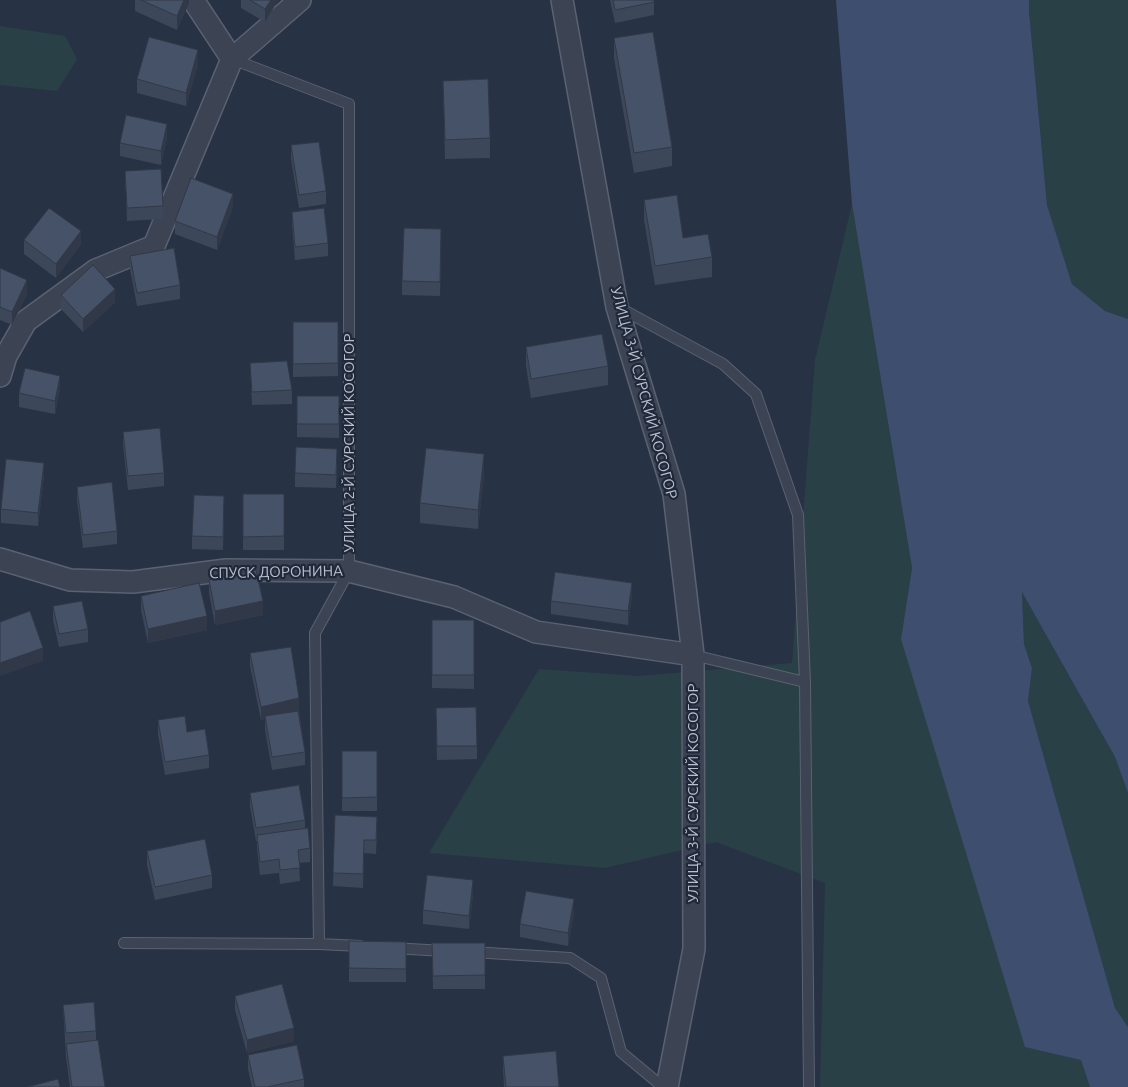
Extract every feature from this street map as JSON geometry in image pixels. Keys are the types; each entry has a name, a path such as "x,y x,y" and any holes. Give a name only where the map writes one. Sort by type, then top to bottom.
{"street":[{"path":"193,0 232,59"},
{"path":"0,376 6,356 26,321 96,270 154,246 232,59 300,0"},
{"name":"УЛИЦА 3-Й СУРСКИЙ КОСОГОР","path":"562,0 618,306 674,494 693,655 694,949 667,1087"},
{"name":"СПУСК ДОРОНИНА","path":"0,559 70,580 133,582 226,570 349,571 454,597 536,632 693,655"}],"lane":[{"name":"УЛИЦА 2-Й СУРСКИЙ КОСОГОР","path":"232,59 349,104 349,571 315,633 319,944"},
{"path":"618,306 723,364 756,394 798,514 805,682 809,1087"},
{"path":"693,655 805,682"},
{"path":"124,943 319,944 570,958 601,978 621,1052 663,1087"}],"green space":[{"path":"1029,0 1128,0 1128,319 1105,311 1072,284 1047,205"},
{"path":"0,26 65,36 77,59 57,91 0,85"},
{"path":"852,204 912,568 901,639 1081,1060 1090,1087 820,1087 825,883 716,842 605,868 429,853 539,669 638,676 792,663 815,360"},
{"path":"1022,591 1115,757 1128,793 1128,1027 1115,1008 1028,701 1032,668 1024,644"}],"water":[{"path":"836,0 1029,0 1047,205 1072,284 1105,311 1128,319 1128,793 1115,757 1022,592 1024,644 1032,668 1028,701 1115,1008 1128,1027 1128,1087 1090,1087 1081,1060 1025,1047 901,639 912,568 852,204"}],"building":[{"path":"141,0 184,0 177,16"},
{"path":"250,0 271,0 265,9"},
{"path":"613,0 654,0 654,2 615,10"},
{"path":"653,32 672,147 634,153 614,38"},
{"path":"149,37 198,50 186,93 137,79"},
{"path":"488,79 490,138 445,140 443,81"},
{"path":"126,115 167,124 161,151 120,143"},
{"path":"319,142 326,191 299,195 291,145"},
{"path":"161,169 163,206 127,208 125,171"},
{"path":"191,178 233,194 217,237 175,221"},
{"path":"677,195 683,238 708,234 712,257 655,266 644,200"},
{"path":"49,208 81,231 56,264 24,240"},
{"path":"324,208 328,243 295,247 292,212"},
{"path":"404,228 441,229 440,282 402,281"},
{"path":"174,248 180,285 137,293 130,256"},
{"path":"93,265 115,289 83,319 61,295"},
{"path":"0,268 27,280 12,312 0,307"},
{"path":"293,322 338,322 338,363 293,364"},
{"path":"602,334 608,366 531,379 526,347"},
{"path":"287,361 292,390 252,392 250,363"},
{"path":"25,368 60,376 55,401 19,393"},
{"path":"297,396 339,396 339,424 297,424"},
{"path":"160,428 164,473 128,476 123,432"},
{"path":"296,447 337,449 336,475 295,473"},
{"path":"426,448 484,454 478,510 420,503"},
{"path":"6,459 44,463 38,513 1,509"},
{"path":"112,482 117,531 83,535 77,487"},
{"path":"243,494 284,494 284,536 243,537"},
{"path":"194,495 224,496 223,537 192,536"},
{"path":"256,570 263,601 215,611 209,580"},
{"path":"555,572 632,583 628,611 551,601"},
{"path":"199,583 207,616 148,629 141,596"},
{"path":"82,601 88,629 59,634 53,606"},
{"path":"30,611 43,648 0,663 0,622"},
{"path":"432,620 474,620 474,675 432,675"},
{"path":"291,647 299,698 261,707 250,653"},
{"path":"476,707 477,746 437,746 436,708"},
{"path":"298,711 305,752 272,757 265,716"},
{"path":"185,716 187,732 205,729 209,755 165,762 158,720"},
{"path":"342,751 377,751 377,797 342,798"},
{"path":"299,785 305,820 256,828 250,793"},
{"path":"335,815 377,817 376,840 364,840 363,874 333,873"},
{"path":"308,828 310,848 298,850 300,868 280,870 279,859 260,862 257,835"},
{"path":"205,839 212,875 155,887 147,851"},
{"path":"427,875 473,880 469,916 423,910"},
{"path":"526,891 574,899 568,933 520,924"},
{"path":"349,941 406,942 406,969 349,968"},
{"path":"432,943 485,943 485,975 433,976"},
{"path":"282,984 294,1028 247,1040 235,996"},
{"path":"94,1002 96,1031 66,1033 63,1005"},
{"path":"98,1040 105,1087 72,1087 66,1044"},
{"path":"297,1045 304,1079 267,1087 255,1087 248,1055"},
{"path":"556,1051 559,1087 506,1087 503,1056"},
{"path":"58,1079 60,1087 27,1087"}]}
